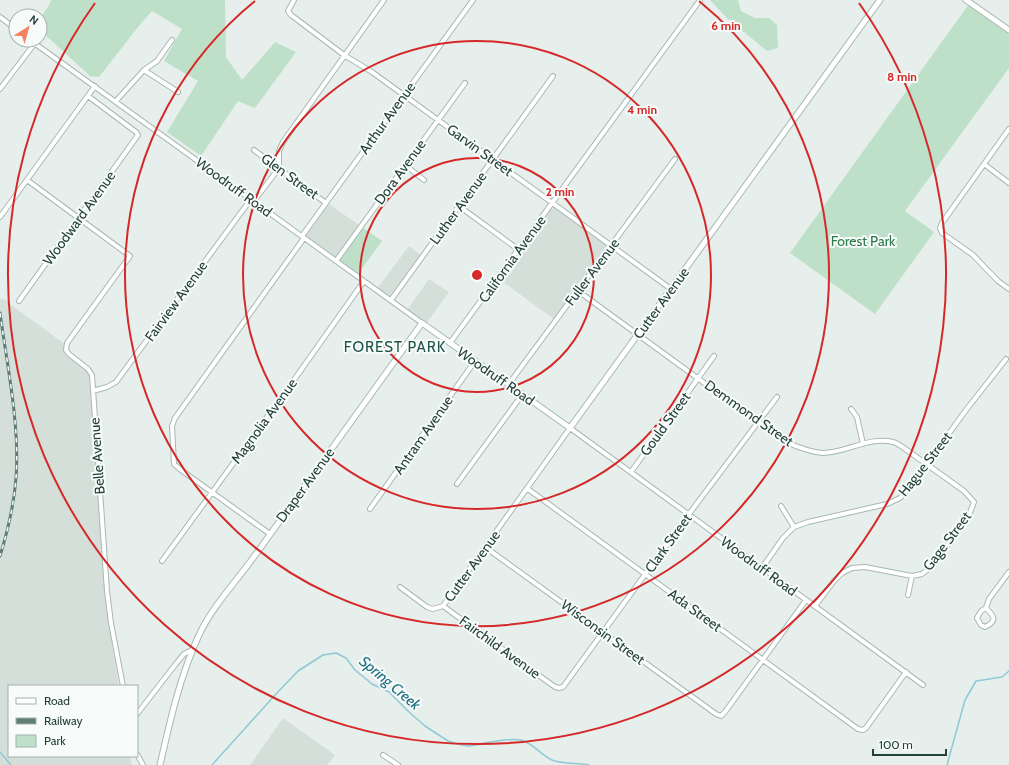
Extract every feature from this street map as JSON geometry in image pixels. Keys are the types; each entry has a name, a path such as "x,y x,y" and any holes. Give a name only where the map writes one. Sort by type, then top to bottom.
{"street":[{"name":"Garvin Street","path":"294,0 288,11 291,15 344,55 404,94 671,289"},
{"path":"279,168 279,152 283,142 384,0"},
{"name":"Arthur Avenue","path":"211,493 174,464 172,426 175,418 326,203 473,0"},
{"name":"California Avenue","path":"450,343 700,0"},
{"name":"Cutter Avenue","path":"443,606 880,0"},
{"path":"966,0 1009,30"},
{"path":"116,101 144,70 157,61 172,40"},
{"path":"0,89 31,48"},
{"name":"Woodruff Road","path":"42,48 924,685"},
{"path":"144,70 178,92"},
{"name":"Luther Avenue","path":"391,300 553,76"},
{"name":"Dora Avenue","path":"336,261 465,83"},
{"path":"0,217 95,86"},
{"name":"Woodward Avenue","path":"19,301 138,135 88,96"},
{"path":"1009,129 942,222 940,228 942,233 973,255 998,281 1009,289"},
{"name":"Glen Street","path":"254,150 326,203"},
{"name":"Fuller Avenue","path":"508,385 675,159"},
{"path":"984,164 1009,183"},
{"path":"405,165 424,180"},
{"name":"Fairview Avenue","path":"93,391 107,388 116,382 253,200 279,168"},
{"path":"27,180 78,218"},
{"path":"459,206 519,250"},
{"name":"Belle Avenue","path":"78,218 130,256 67,344 66,350 88,369 92,375 109,607 123,685"},
{"name":"Magnolia Avenue","path":"162,561 364,281"},
{"name":"Demmond Street","path":"578,291 784,441 805,450 824,453 881,441 894,442 964,491 974,502"},
{"name":"Draper Avenue","path":"160,765 168,727 192,650 209,616 422,323"},
{"name":"Gould Street","path":"631,472 714,356"},
{"name":"Hague Street","path":"762,568 783,538 794,527 808,522 887,504 900,498 910,487 966,410 1006,360"},
{"name":"Antram Avenue","path":"370,509 476,361"},
{"path":"457,484 522,395"},
{"name":"Clark Street","path":"559,688 564,687 689,514 777,397"},
{"path":"851,409 857,417 863,444"},
{"name":"Ada Street","path":"528,489 858,729 863,730 866,728 906,672"},
{"path":"211,493 270,534"},
{"name":"Gage Street","path":"815,606 834,581 842,573 852,568 865,567 912,576 922,574 931,567 968,518 974,502"},
{"path":"781,506 794,527"},
{"name":"Wisconsin Street","path":"485,547 716,714 721,716 725,712 763,660"},
{"path":"986,608 994,617 994,621 991,625 985,627 981,625 977,618 981,611 986,608 989,599 1009,572"},
{"path":"908,595 912,576"},
{"path":"400,587 427,607 433,609 443,606"},
{"path":"763,660 806,600"},
{"name":"Fairchild Avenue","path":"443,606 555,687 559,688"},
{"name":"Draper Avenue","path":"138,713 175,664 184,654 192,650"},
{"path":"383,755 398,765"}],"shaded area":[{"path":"329,204 359,225 336,258 305,236"},
{"path":"553,204 610,246 555,320 499,279"},
{"path":"409,246 425,258 394,301 377,289"},
{"path":"429,279 449,292 426,324 407,310"},
{"path":"2,298 66,345 65,349 69,356 87,370 90,376 108,621 119,685 8,685 8,757 130,757 132,765 0,765 0,300"},
{"path":"283,718 335,755 327,765 250,765"}],"green space":[{"path":"51,0 225,0 226,57 242,80 275,42 296,52 255,108 238,101 201,156 167,132 198,81 164,61 182,29 152,11 99,77 90,76 48,37 48,7"},
{"path":"710,0 738,0 741,11 755,18 769,18 777,25 778,48 767,51 727,18"},
{"name":"Forest Park","path":"969,4 1009,33 1009,68 905,211 934,232 875,314 790,253"},
{"path":"359,225 382,241 358,274 336,258"}],"waterway":[{"name":"Spring Creek","path":"212,765 298,671 323,655 336,653 346,658 355,670 372,684 389,692 425,726 448,741 469,746 516,739 529,744 552,760 589,765"},
{"name":"Spring Creek","path":"947,765 965,700 976,681 1002,677 1009,671"},
{"name":"Spring Creek","path":"0,752 11,765"}],"railway":[{"path":"0,313 15,416 17,458 12,507 0,556"}],"district":[{"name":"FOREST PARK","path":"395,347"}]}
